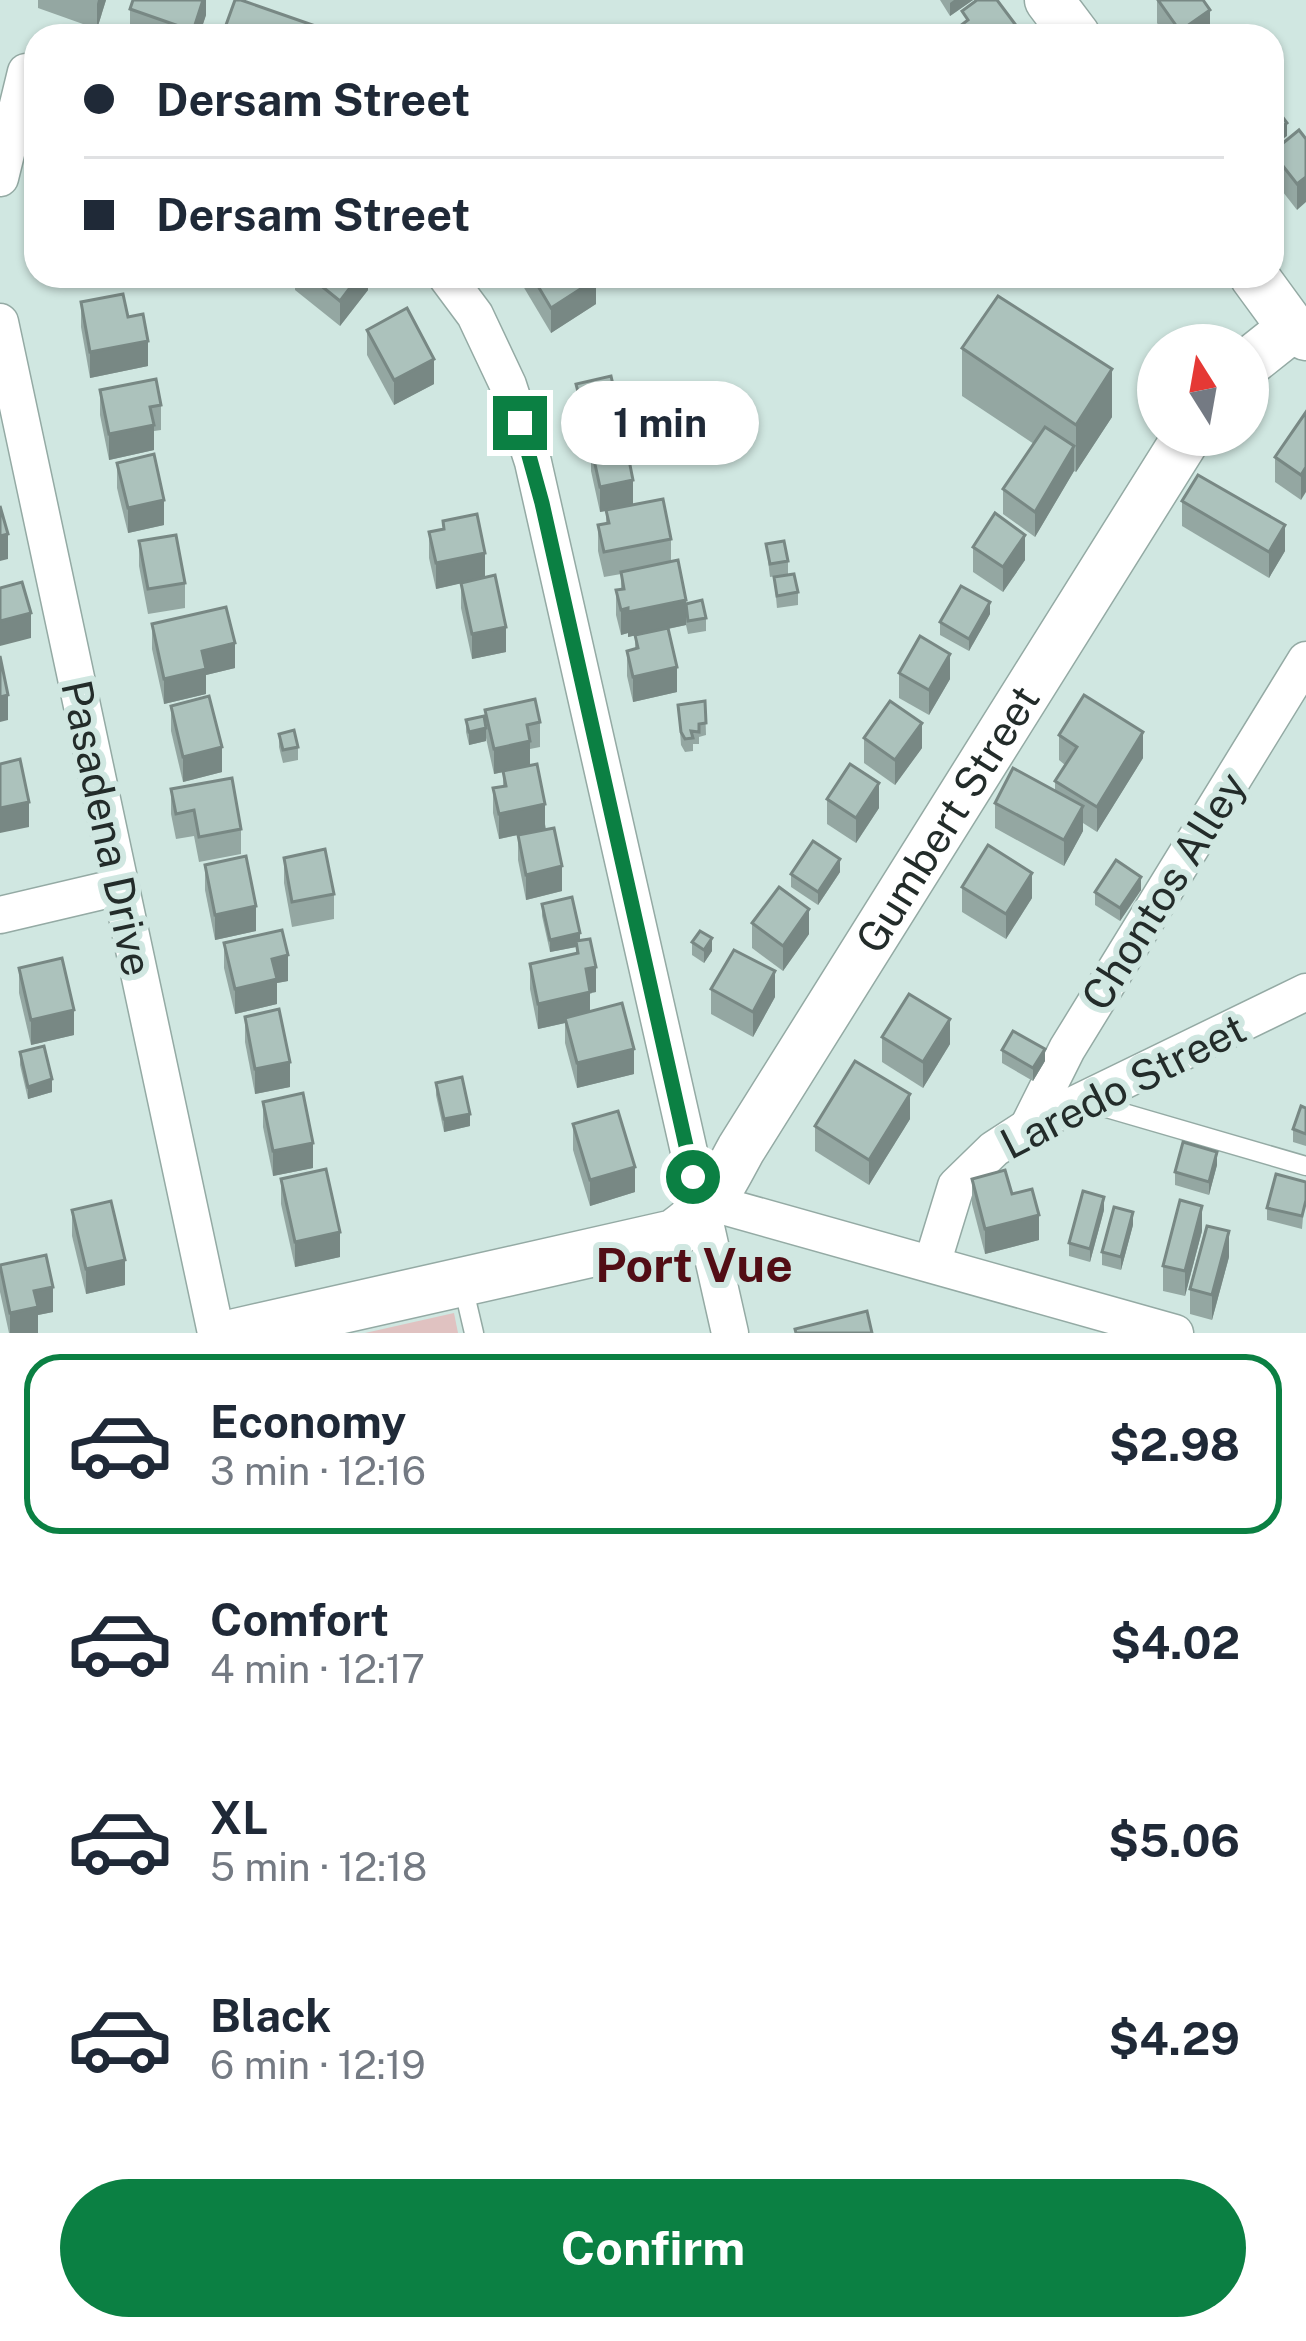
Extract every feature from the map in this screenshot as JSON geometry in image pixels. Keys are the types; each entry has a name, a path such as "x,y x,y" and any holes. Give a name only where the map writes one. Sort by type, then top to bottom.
{"street":[{"path":"0,178 21,70"},
{"path":"455,288 475,315 508,385 532,462 707,1209 730,1333"},
{"path":"1264,288 1299,332 1269,350"},
{"name":"Pasadena Drive","path":"0,322 216,1333"},
{"name":"Gumbert Street","path":"707,1209 1175,456"},
{"name":"Chontos Alley","path":"1028,1127 1067,1049 1306,659"},
{"path":"0,914 119,886"},
{"name":"Laredo Street","path":"932,1264 956,1186 994,1149 1028,1127 1306,992"},
{"path":"707,1209 932,1264 1174,1333"},
{"path":"236,1333 674,1234 707,1209"}],"lane":[{"path":"1082,1100 1306,1166"},
{"path":"462,1282 474,1333"}],"shaded area":[{"path":"454,1313 458,1333 365,1333"}],"building":[{"path":"133,0 203,0 195,24 173,24 130,9"},
{"path":"235,0 241,0 310,24 226,24"},
{"path":"977,0 997,0 1015,24 963,24 968,20 962,11"},
{"path":"1158,0 1203,0 1210,10 1190,24 1175,24"},
{"path":"1299,130 1306,139 1306,177 1297,184 1284,167 1284,142"},
{"path":"324,288 350,288 340,301"},
{"path":"539,288 582,288 551,308"},
{"path":"123,294 128,317 143,314 148,341 90,352 81,302"},
{"path":"998,296 1112,369 1076,425 962,348"},
{"path":"407,308 434,359 394,380 367,330"},
{"path":"611,376 616,398 633,395 636,413 586,423 576,384"},
{"path":"156,379 161,405 150,407 154,425 109,434 100,390"},
{"path":"1306,412 1306,467 1301,475 1275,457"},
{"path":"1045,427 1074,446 1035,512 1003,489"},
{"path":"625,440 633,480 600,487 591,446"},
{"path":"154,454 164,500 128,508 117,463"},
{"path":"1198,475 1285,525 1269,552 1182,501"},
{"path":"663,499 671,539 604,552 598,525 609,523 606,510"},
{"path":"0,506 8,534 0,536"},
{"path":"995,513 1025,535 1003,567 973,547"},
{"path":"477,514 485,553 436,563 429,532 444,529 443,521"},
{"path":"176,535 185,583 148,589 139,541"},
{"path":"784,541 788,561 770,564 766,544"},
{"path":"678,560 686,600 621,610 616,590 624,589 621,572"},
{"path":"794,574 798,592 777,596 774,577"},
{"path":"495,575 506,627 472,634 461,583"},
{"path":"22,582 31,613 0,621 0,588"},
{"path":"961,586 990,602 969,639 940,622"},
{"path":"702,600 706,618 688,621 686,604"},
{"path":"226,607 235,643 202,651 206,669 164,679 152,624"},
{"path":"668,628 677,667 633,677 627,651 638,648 635,635"},
{"path":"920,636 950,654 929,690 899,673"},
{"path":"0,656 8,695 0,697"},
{"path":"1084,695 1143,732 1097,807 1055,781 1077,747 1059,735"},
{"path":"209,696 222,747 183,757 171,706"},
{"path":"535,699 540,722 527,725 530,741 494,749 485,710"},
{"path":"705,701 706,723 699,724 699,732 691,731 693,738 685,739 678,705"},
{"path":"890,701 922,723 895,760 864,738"},
{"path":"484,716 486,728 469,732 466,720"},
{"path":"294,730 298,747 283,750 279,734"},
{"path":"20,759 29,802 0,808 0,764"},
{"path":"537,764 545,804 499,814 493,788 506,786 503,771"},
{"path":"850,764 879,783 856,818 827,799"},
{"path":"1013,768 1083,806 1064,840 995,803"},
{"path":"232,778 241,829 199,837 194,810 176,814 171,789"},
{"path":"554,828 562,866 526,875 518,835"},
{"path":"813,841 840,859 818,892 791,874"},
{"path":"988,845 1032,873 1006,914 962,887"},
{"path":"325,849 334,894 292,902 284,858"},
{"path":"246,856 256,906 215,915 205,865"},
{"path":"1116,860 1141,877 1120,908 1095,892"},
{"path":"779,887 809,909 783,946 752,923"},
{"path":"572,897 580,933 550,940 542,904"},
{"path":"282,930 288,955 272,959 277,979 235,989 224,943"},
{"path":"700,931 712,938 704,950 692,942"},
{"path":"590,939 596,967 586,969 590,992 538,1004 530,964 578,953 576,941"},
{"path":"734,950 775,971 753,1012 711,989"},
{"path":"62,958 74,1010 31,1020 19,968"},
{"path":"909,994 950,1019 923,1062 882,1037"},
{"path":"622,1003 634,1049 577,1063 565,1018"},
{"path":"279,1009 290,1062 255,1069 245,1017"},
{"path":"1013,1031 1045,1049 1033,1068 1002,1050"},
{"path":"44,1046 52,1079 28,1087 20,1052"},
{"path":"855,1061 910,1094 869,1160 815,1126"},
{"path":"462,1077 470,1114 444,1119 436,1083"},
{"path":"303,1093 313,1143 273,1151 263,1102"},
{"path":"1301,1106 1306,1108 1306,1134 1293,1129"},
{"path":"618,1111 635,1167 590,1180 573,1124"},
{"path":"1183,1142 1217,1152 1209,1182 1175,1172"},
{"path":"326,1169 340,1232 295,1242 281,1179"},
{"path":"1005,1170 1012,1194 1032,1189 1039,1215 985,1229 972,1179"},
{"path":"1276,1174 1306,1182 1302,1216 1267,1208"},
{"path":"1083,1191 1104,1197 1090,1249 1069,1243"},
{"path":"1180,1200 1202,1206 1185,1271 1163,1266"},
{"path":"111,1201 125,1260 86,1269 72,1210"},
{"path":"1114,1207 1133,1212 1121,1257 1102,1252"},
{"path":"1207,1226 1229,1231 1212,1295 1190,1289"},
{"path":"46,1255 53,1287 34,1291 38,1307 10,1313 0,1265"},
{"path":"867,1311 872,1333 796,1333 795,1329"}],"district":[{"name":"Port Vue","path":"694,1265"}],"route":[{"path":"520,423 693,1177"}]}
